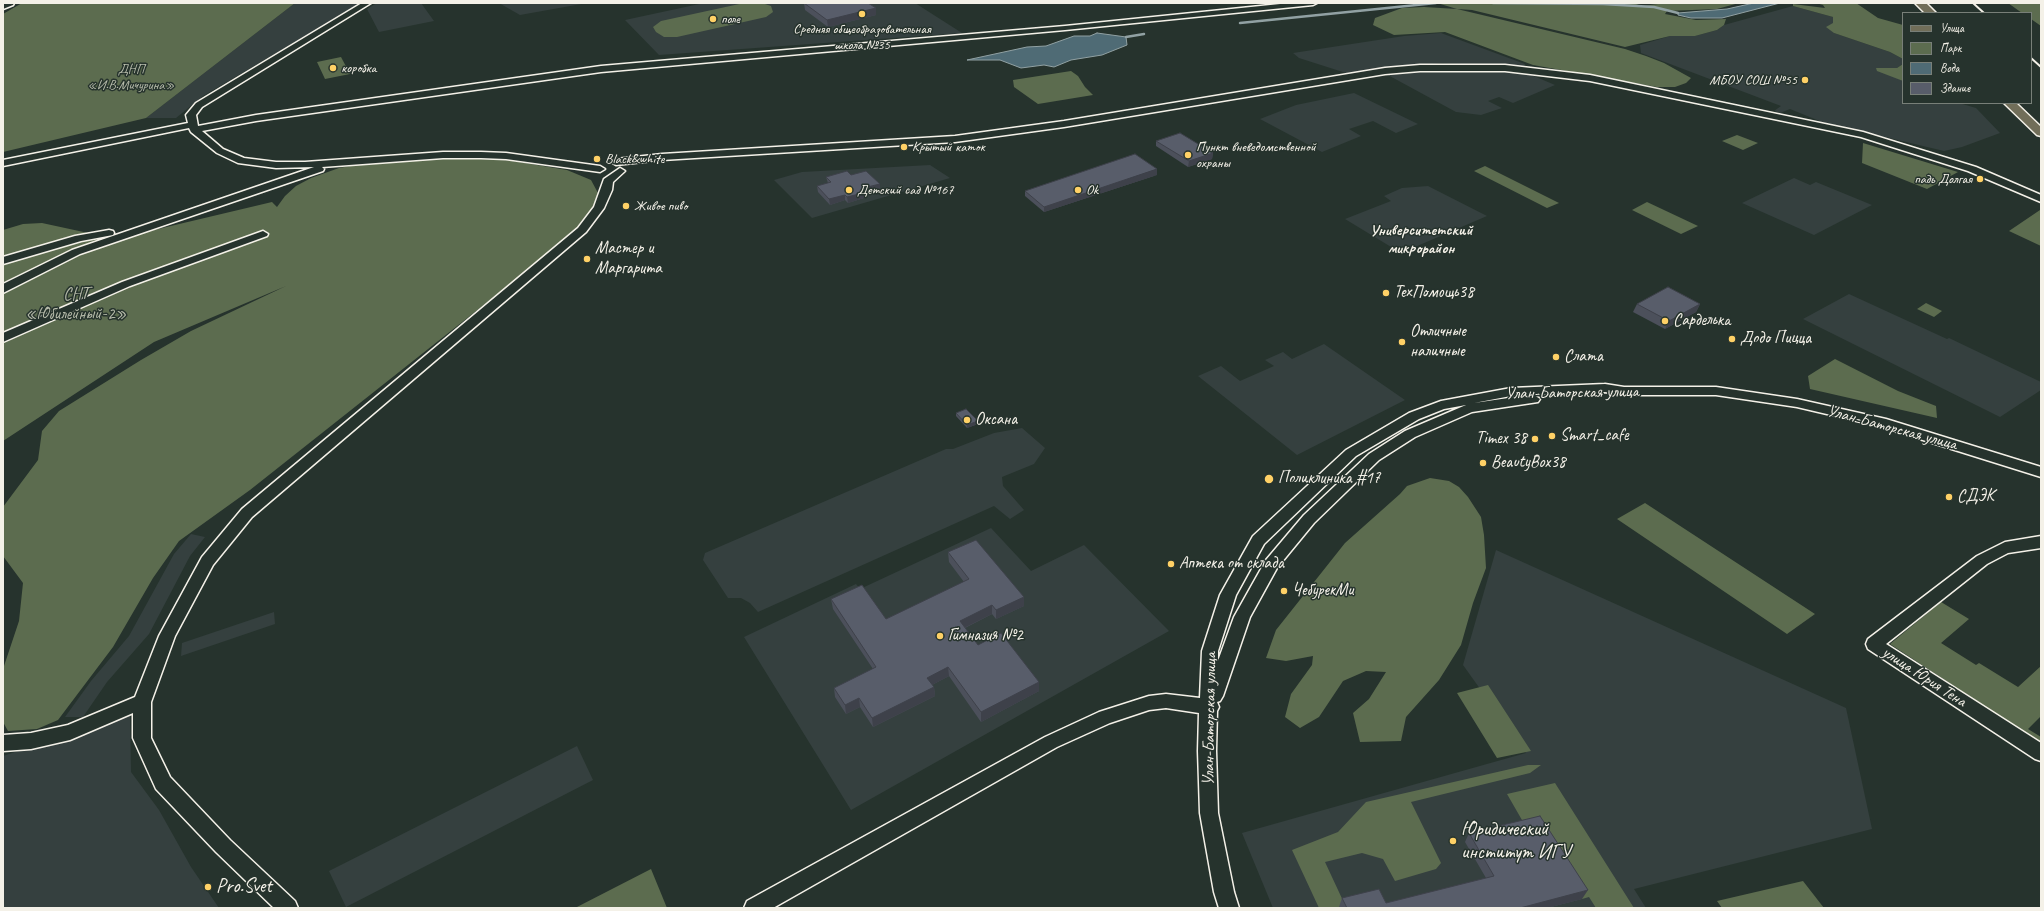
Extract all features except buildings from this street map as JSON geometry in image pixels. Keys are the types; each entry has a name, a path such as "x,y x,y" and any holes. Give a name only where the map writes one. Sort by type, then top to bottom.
{"main road":[{"path":"1916,4 1929,12"},
{"path":"2011,104 2041,132"},
{"path":"2026,104 2041,118"}],"street":[{"path":"3,7 10,3"},
{"path":"367,3 199,105 191,115 193,128 220,152 242,161 276,165 337,163 443,155 481,155 573,165 617,166 650,158 955,139 1064,124 1385,71 1420,68 1505,68 1590,78 1863,135 1972,169 2041,199"},
{"path":"3,163 261,117 600,69 1065,28 1313,3"},
{"path":"3,289 76,252 337,163"},
{"path":"573,165 603,174 617,166"},
{"path":"603,174 617,166"},
{"path":"288,908 223,846 163,783 141,734 142,702 167,636 206,561 247,513 582,230 599,208 607,190 603,174"},
{"path":"3,261 79,238 134,231"},
{"path":"3,338 126,284 263,234"},
{"name":"Улан-Баторская улица","path":"1229,908 1224,892 1209,814 1207,750 1210,707 1210,651 1228,596 1245,561 1258,540 1350,453 1414,416 1441,405 1496,394 1534,390 1606,388 1624,392 1703,390 1797,403 1888,424 2041,472"},
{"path":"754,908 1051,742 1105,717 1149,703 1166,701 1210,707 1242,616 1271,564 1309,519 1374,457 1410,434 1469,408 1542,398 1617,395 1624,392"},
{"name":"улица Юрия Тена","path":"2041,542 2005,548 1982,560 1874,644 2041,753"},
{"path":"3,743 31,741 70,732 142,702"}],"shaded area":[{"path":"295,3 361,3 203,96 176,118 146,118"},
{"path":"377,3 421,3 434,21 379,32 367,9"},
{"path":"499,3 587,3 520,15"},
{"path":"704,3 915,3 962,33 659,55 625,20"},
{"name":"МБОУ СОШ №55","path":"1793,6 1833,17 1834,33 1890,52 1902,58 1902,65 1897,68 1876,68 1902,81 1902,104 1962,104 1976,108 2000,133 1962,147 1944,151 1822,122 1790,109 1780,113 1774,111 1781,106 1641,53 1640,45 1670,36 1695,36 1717,30 1724,25"},
{"path":"1441,33 1525,64 1524,67 1442,63 1346,73 1299,58 1293,53 1404,36"},
{"path":"1423,70 1522,71 1555,85 1513,103 1499,97 1488,101 1502,108 1481,115 1456,112 1386,74"},
{"path":"1354,93 1418,124 1396,133 1373,121 1349,129 1361,136 1322,152 1260,119 1296,105"},
{"path":"930,165 950,178 812,218 774,180 802,172"},
{"path":"1794,178 1810,185 1816,182 1872,205 1814,235 1742,203"},
{"path":"1428,186 1487,216 1401,253 1345,219 1391,201 1384,196 1402,188"},
{"path":"1849,294 1947,339 1949,338 2041,382 2041,390 2000,417 1803,319"},
{"path":"1324,344 1405,400 1297,455 1198,376 1221,366 1240,381 1274,366 1265,360 1283,352 1292,359"},
{"path":"1022,428 1045,448 1034,464 1002,477 1003,486 1024,510 1010,519 994,506 758,612 750,603 741,598 728,598 703,560 705,553 946,449 953,449 994,433"},
{"path":"991,528 1031,571 1084,545 1169,631 851,810 744,637 856,584 860,589"},
{"path":"191,534 205,537 190,556 149,634 107,682 83,717 65,717 91,681 129,636 174,554"},
{"path":"1496,550 1846,708 1872,829 1634,889 1646,908 1273,908 1242,833 1526,753 1463,665"},
{"path":"274,612 275,624 181,656 182,643"},
{"path":"130,713 131,772 159,810 191,867 219,908 3,908 3,756"},
{"path":"577,746 593,780 346,907 329,871"}],"green space":[{"name":"ДНП «И.В.Мичурина»","path":"22,3 295,3 146,118 3,152 3,14"},
{"name":"поле","path":"744,3 762,3 771,6 773,12 766,17 677,37 664,37 656,32 653,27 661,21"},
{"path":"1437,3 1597,3 1636,4 1642,6 1658,4 1739,3 1717,9 1667,11 1665,14 1696,20 1726,19 1724,25 1717,30 1695,36 1670,36 1625,47 1472,10 1457,9"},
{"path":"1816,3 1856,3 1878,18 1902,25 1902,58 1890,52 1834,33 1826,27 1833,23 1833,17 1793,6 1793,4 1825,8 1823,5"},
{"path":"2008,3 2041,3 2041,26 2032,20 2032,12 2021,12"},
{"path":"1424,7 1457,9 1625,49 1664,63 1691,78 1686,83 1675,87 1657,87 1533,65 1445,32 1394,35 1373,25 1375,18 1402,8"},
{"name":"коробка","path":"341,57 350,74 325,79 317,62"},
{"path":"1902,65 1902,81 1877,71 1876,68 1897,68"},
{"path":"1071,71 1078,76 1085,87 1093,95 1038,104 1014,87 1013,80"},
{"path":"1737,135 1758,143 1743,150 1722,141"},
{"path":"1863,143 1958,172 1927,189 1862,163"},
{"name":"СНТ «Юбилейный-2»","path":"458,156 507,160 567,170 591,180 598,193 594,206 587,218 562,243 250,490 179,541 153,578 113,647 58,720 37,729 8,731 3,722 3,669 19,621 23,583 3,556 3,507 38,460 42,431 59,411 141,360 191,331 286,286 154,342 3,441 3,230 23,224 42,223 116,239 272,202 277,207 285,196 296,186 311,178 339,168 389,159"},
{"path":"1485,166 1559,203 1547,208 1474,171"},
{"path":"1647,202 1698,226 1681,234 1632,210"},
{"path":"2040,210 2041,246 2009,231"},
{"path":"1926,303 1942,311 1934,317 1917,309"},
{"path":"1835,359 1898,391 1936,406 1937,418 1810,389 1808,376"},
{"path":"1430,478 1449,481 1459,487 1468,497 1481,517 1484,535 1486,568 1473,603 1461,645 1439,680 1406,717 1401,741 1360,742 1353,713 1369,699 1386,672 1366,671 1343,681 1319,717 1300,728 1285,717 1291,694 1312,665 1313,656 1286,661 1266,658 1276,630 1345,543 1407,486"},
{"path":"1645,503 1815,614 1787,634 1617,519"},
{"path":"1941,602 1969,619 1941,643 1976,665 1979,663 2018,687 2041,666 2041,716 2028,729 2041,737 2041,743 1890,644"},
{"path":"1488,685 1531,751 1497,758 1457,693"},
{"path":"1528,765 1541,765 1530,773 1411,802 1441,863 1436,869 1395,881 1383,859 1362,853 1325,862 1345,905 1339,908 1319,908 1292,850 1338,832 1366,802"},
{"path":"1555,783 1634,908 1596,908 1589,897 1582,899 1526,827 1507,794"},
{"path":"651,869 667,908 575,908"},
{"path":"1803,881 1824,908 1722,908 1717,901"}],"water":[{"path":"1754,3 1780,3 1722,18 1691,18 1678,15 1678,13 1727,9"},
{"path":"1097,33 1126,37 1127,45 1102,55 1071,60 1054,67 1044,65 1021,68 1000,60 967,60 1027,47 1046,46 1074,36 1090,36"}],"waterway":[{"path":"1240,23 1436,3"},
{"path":"1493,3 1603,4 1654,7 1678,13"},
{"path":"1126,37 1144,34"}],"railway":[{"path":"1973,3 1983,12"},
{"path":"2032,59 2041,67"}],"place":[{"name":"Средняя общеобразовательная школа №35","path":"862,14"},
{"name":"поле","path":"713,19"},
{"name":"коробка","path":"333,68"},
{"name":"МБОУ СОШ №55","path":"1805,80"},
{"name":"Крытый каток","path":"904,147"},
{"name":"Пункт вневедомственной охраны","path":"1188,155"},
{"name":"Black&white","path":"597,159"},
{"name":"падь Долгая","path":"1980,179"},
{"name":"Детский сад №167","path":"849,190"},
{"name":"Ok","path":"1078,190"},
{"name":"Живое пиво","path":"626,206"},
{"name":"Мастер и Маргарита","path":"587,259"},
{"name":"ТехПомощь38","path":"1386,293"},
{"name":"Сарделька","path":"1665,321"},
{"name":"Додо Пицца","path":"1732,339"},
{"name":"Отличные наличные","path":"1402,342"},
{"name":"Слата","path":"1556,357"},
{"name":"Оксана","path":"967,420"},
{"name":"Smart_cafe","path":"1552,436"},
{"name":"Timex 38","path":"1535,439"},
{"name":"BeautyBox38","path":"1483,463"},
{"name":"Поликлиника #17","path":"1269,479"},
{"name":"СДЭК","path":"1949,497"},
{"name":"Аптека от склада","path":"1171,564"},
{"name":"ЧебурекМи","path":"1284,591"},
{"name":"Гимназия №2","path":"940,636"},
{"name":"Юридический институт ИГУ","path":"1453,841"},
{"name":"Pro.Svet","path":"208,887"}],"district":[{"name":"Университетский микрорайон","path":"1421,240"}]}
